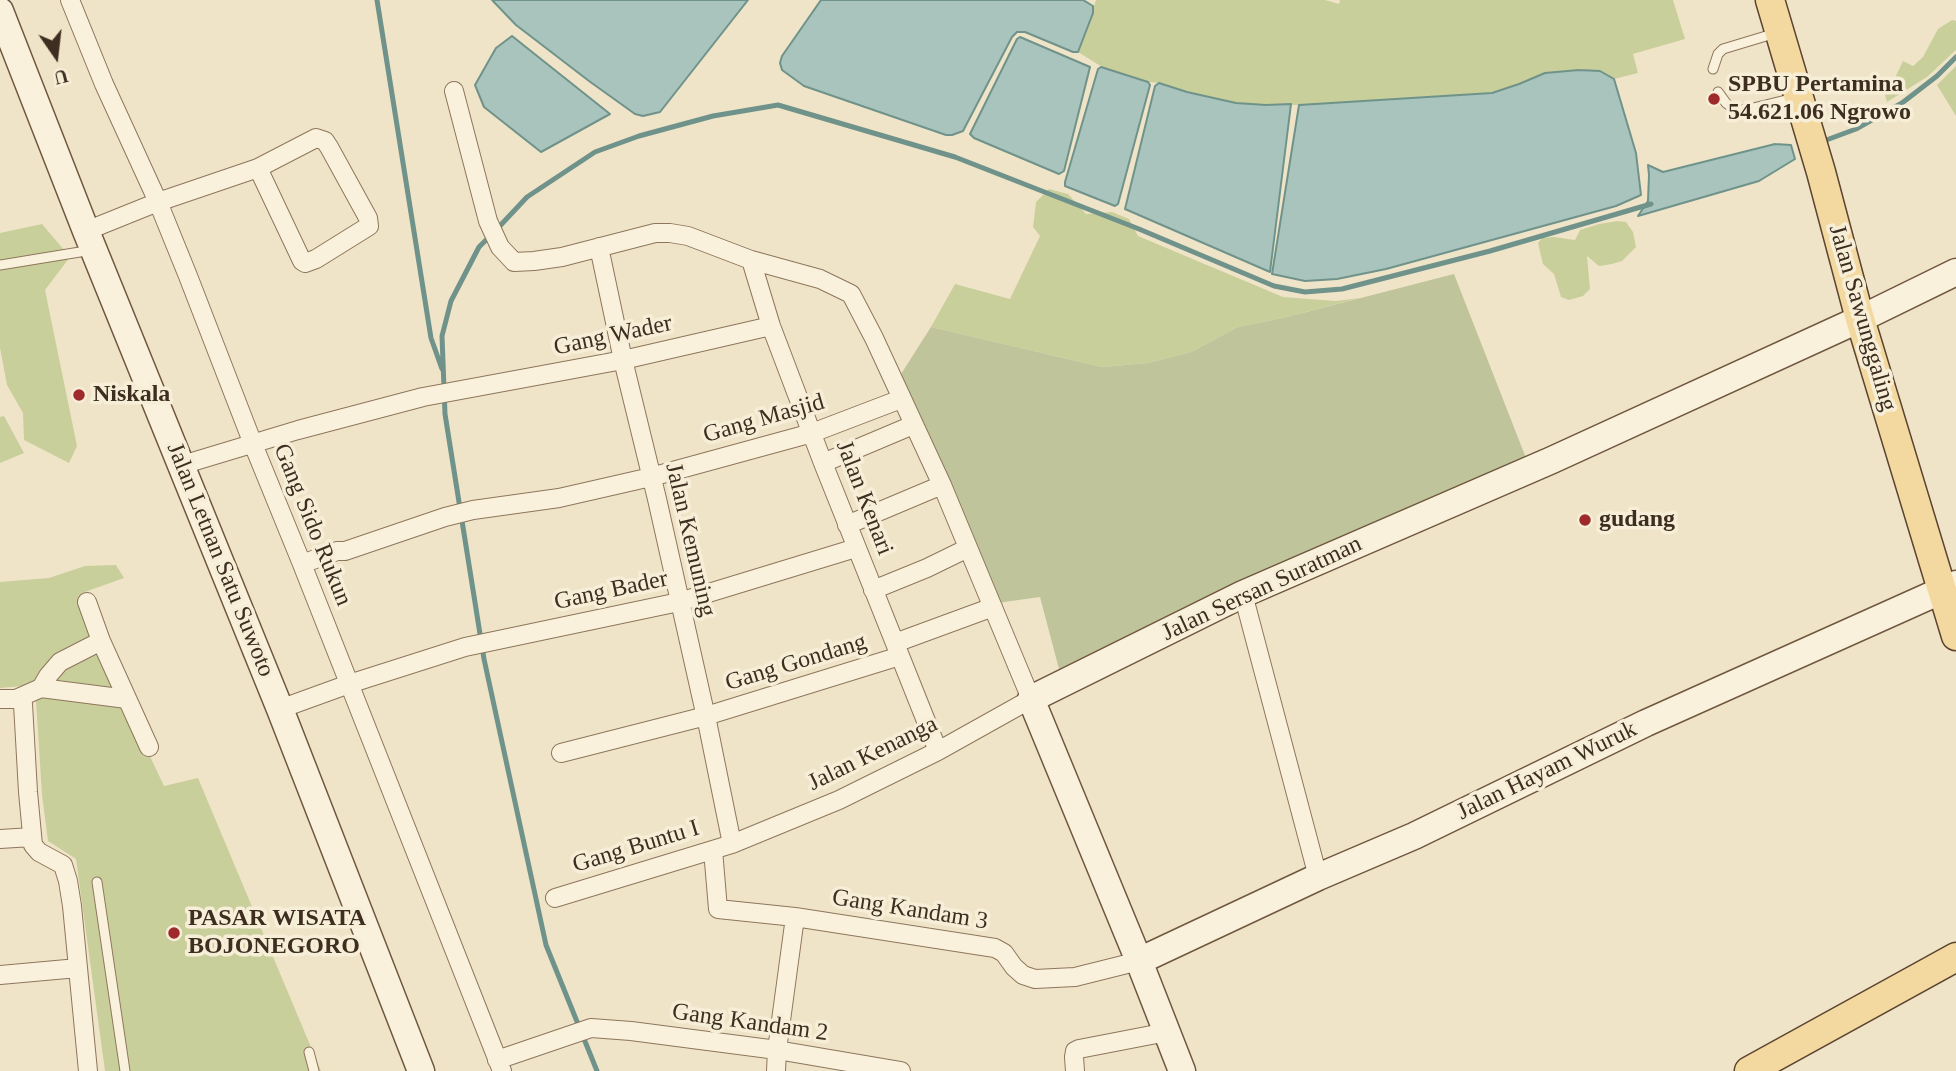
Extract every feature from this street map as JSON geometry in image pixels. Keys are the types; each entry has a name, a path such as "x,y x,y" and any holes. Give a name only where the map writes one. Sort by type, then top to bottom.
{"main road":[{"name":"Jalan Sawunggaling","path":"1770,0 1810,133 1860,319 1949,587 1956,636"},
{"name":"Jalan Letnan Satu Suwoto","path":"0,11 280,709 421,1071"},
{"name":"Jalan Sersan Suratman","path":"1031,699 1243,594 1552,460 1860,319 1956,272"},
{"name":"Jalan Hayam Wuruk","path":"1139,961 1318,877 1414,836 1646,723 1949,587"},
{"path":"1031,699 1182,1071"},
{"path":"1749,1071 1956,957"}],"street":[{"name":"Gang Sido Rukun","path":"70,0 104,84 158,202 499,1066"},
{"path":"454,91 488,221 500,247 510,259 520,262 562,257 655,233 670,233 688,236 751,260 820,279 851,294 942,485 1031,699"},
{"path":"90,240 158,202 258,168 316,138 325,141 368,218 369,226 305,263 258,168"},
{"name":"Jalan Kemuning","path":"599,247 706,716 732,844"},
{"name":"Jalan Kenari","path":"751,260 771,326 823,463 938,751"},
{"name":"Gang Wader","path":"253,444 423,397 623,360 771,326"},
{"name":"Gang Masjid","path":"302,564 445,517 473,510 559,498 652,477 812,433 901,399"},
{"path":"823,463 913,425"},
{"path":"182,465 253,444"},
{"path":"847,525 942,485"},
{"name":"Gang Bader","path":"349,684 465,646 679,602 856,548"},
{"path":"873,590 968,548"},
{"path":"1243,594 1318,877"},
{"path":"88,602 101,641 149,747"},
{"name":"Gang Gondang","path":"561,753 706,716 897,650 993,607"},
{"path":"41,688 60,662 101,641"},
{"path":"280,709 349,684"},
{"path":"8,699 41,688 127,699"},
{"path":"8,699 20,700 25,714 27,792 33,845 39,852 63,865 68,881 88,1071"},
{"name":"Jalan Kenanga","path":"732,844 839,800 938,751 1031,699"},
{"path":"0,839 32,836"},
{"name":"Gang Buntu I","path":"555,898 732,844"},
{"name":"Gang Kandam 3","path":"713,850 718,909 995,948 1023,975 1035,979 1076,977 1139,961"},
{"path":"776,1071 795,918"},
{"path":"0,975 78,968"},
{"name":"Gang Kandam 2","path":"499,1066 591,1028 777,1050 901,1071"},
{"path":"1075,1071 1075,1051 1079,1049 1167,1032"}],"lane":[{"path":"1713,69 1718,54 1723,49 1779,32"},
{"path":"1718,92 1735,110 1799,97"},
{"path":"0,265 90,240"},
{"path":"97,883 125,1071"},
{"path":"309,1052 314,1071"}],"green space":[{"path":"1096,0 1325,0 1339,4 1340,0 1673,0 1685,39 1633,54 1638,73 1614,79 1600,71 1579,70 1545,73 1492,93 1266,105 1236,103 1187,92 1102,67 1078,52"},
{"path":"1952,20 1956,21 1956,50 1927,77 1887,102 1882,84 1894,80 1903,61 1913,66 1923,57 1938,29"},
{"path":"1956,66 1956,116 1937,85"},
{"path":"1049,189 1068,194 1086,214 1112,212 1129,219 1138,236 1283,297 1336,301 1360,298 1238,327 1191,352 1148,363 1102,367 931,327 955,284 1010,299 1040,236 1033,227 1036,202"},
{"path":"1617,221 1626,222 1633,232 1636,247 1622,261 1612,264 1599,266 1587,256 1590,289 1583,296 1569,300 1561,297 1554,274 1543,264 1538,243 1542,238 1554,237 1575,240 1580,230"},
{"path":"42,224 70,257 45,290 77,446 69,463 24,440 23,413 7,385 0,348 0,233"},
{"path":"1454,274 1526,458 1059,669 1040,597 997,603 901,374 931,327 1102,367 1148,363 1191,352 1238,327"},
{"path":"4,416 24,453 0,463 0,417"},
{"name":"PASAR WISATA BOJONEGORO","path":"116,565 124,578 82,593 91,631 164,786 198,778 321,1071 105,1071 76,859 48,841 42,795 35,685 0,688 0,582 49,578 85,566"}],"water":[{"path":"492,0 748,0 660,112 643,116 635,114 516,25"},
{"path":"821,0 1083,0 1093,6 1093,13 1078,52 1025,32 1017,32 963,131 946,135 804,86 782,70 782,56"},
{"path":"512,36 610,114 541,152 484,107 475,85 496,48"},
{"path":"1020,37 1090,67 1064,171 1059,174 970,134"},
{"path":"1101,67 1148,82 1150,85 1118,204 1115,206 1065,186 1098,69"},
{"path":"1600,71 1614,79 1636,153 1641,195 1616,206 1386,269 1337,279 1305,281 1272,274 1299,105 1492,93 1545,73"},
{"path":"1159,83 1236,103 1291,104 1270,272 1125,209 1155,86"},
{"path":"1775,144 1791,145 1795,159 1759,181 1638,216 1648,201 1648,165 1663,172"}],"waterway":[{"path":"377,0 431,338 442,369"},
{"path":"1821,142 1856,129 1902,103 1937,76 1956,57"},
{"path":"497,229 527,197 595,152 639,136 713,116 778,105 955,157 1139,229 1274,286 1305,292 1342,289 1490,251 1651,204"},
{"path":"490,236 479,247 451,301 442,336 445,414 484,659 546,945 597,1071"}],"place":[{"name":"SPBU Pertamina 54.621.06 Ngrowo","path":"1714,99"},
{"name":"Niskala","path":"79,395"},
{"name":"gudang","path":"1585,520"},
{"name":"PASAR WISATA BOJONEGORO","path":"174,933"}]}
